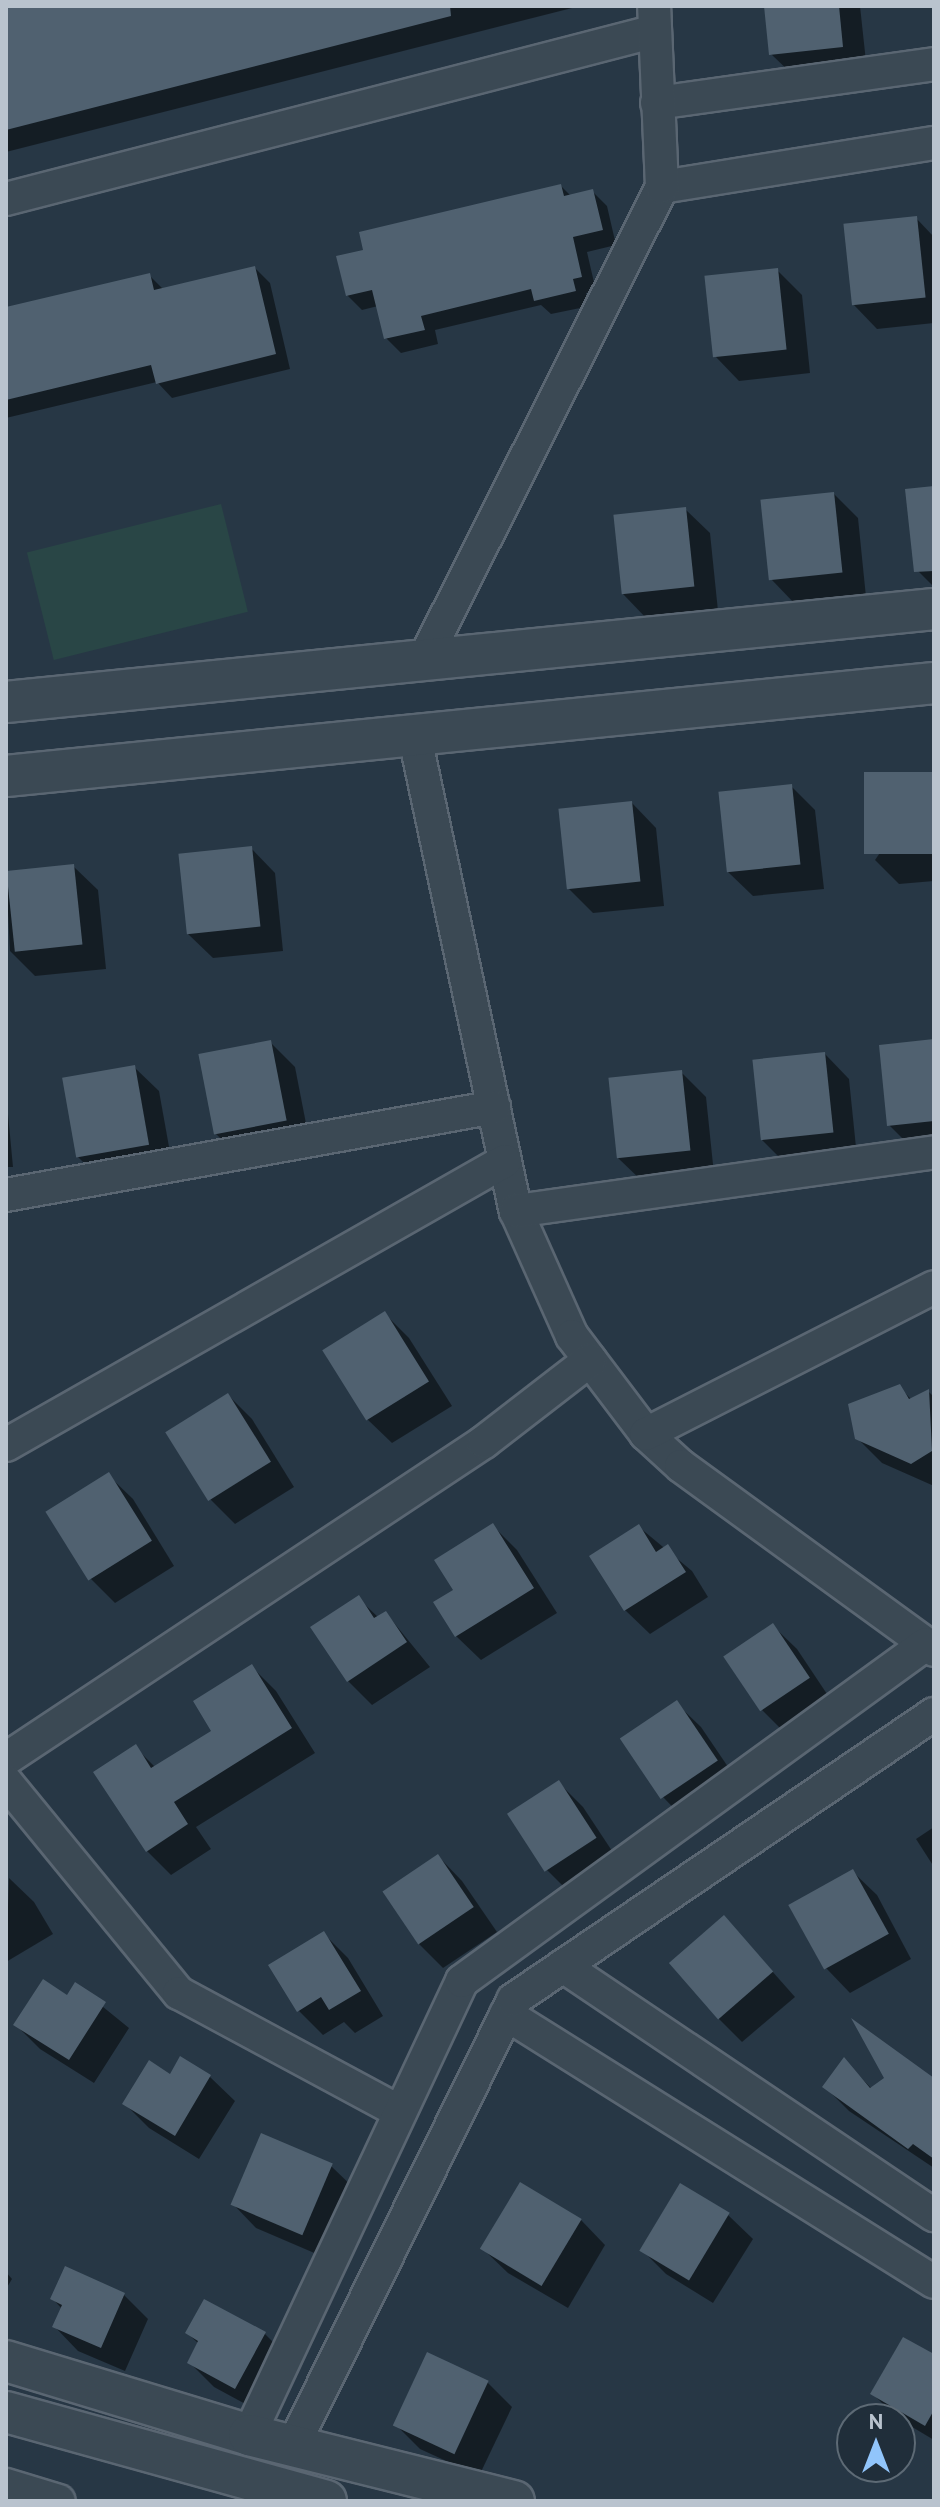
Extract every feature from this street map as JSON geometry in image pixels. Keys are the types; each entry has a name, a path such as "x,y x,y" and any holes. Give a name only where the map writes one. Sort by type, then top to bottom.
{"street":[{"path":"6,199 653,19 662,187 424,660"},
{"path":"657,103 934,64"},
{"path":"662,187 934,143"},
{"path":"6,702 934,609"},
{"path":"6,776 934,683"},
{"path":"249,2435 462,1981 930,1647 681,1466 646,1434 572,1336 516,1211 414,733"},
{"path":"6,1195 494,1107"},
{"path":"516,1211 934,1152"},
{"path":"6,1445 505,1161"},
{"path":"646,1434 934,1287"},
{"path":"6,1759 484,1442 590,1360"},
{"path":"293,2446 513,2000 934,1714"},
{"path":"6,1782 179,1993 400,2112"},
{"path":"563,1966 934,2215"},
{"path":"506,2014 934,2282"},
{"path":"6,2361 249,2435 514,2501"},
{"path":"6,2412 304,2498"},
{"path":"6,2485 59,2501"}],"green space":[{"path":"221,504 248,612 54,660 27,552"}],"building":[{"path":"6,6 450,6 451,16 6,130"},
{"path":"764,6 839,6 843,47 769,55"},
{"path":"561,184 564,196 593,189 603,230 573,237 582,277 573,279 576,291 534,301 531,289 421,316 425,330 384,339 372,290 346,296 336,256 363,250 359,232"},
{"path":"917,216 926,298 852,305 843,224"},
{"path":"255,266 276,354 156,384 151,365 6,400 6,307 150,273 154,290"},
{"path":"778,268 787,350 713,357 704,276"},
{"path":"934,486 934,571 914,572 905,489"},
{"path":"834,492 842,573 769,580 760,500"},
{"path":"686,507 694,587 622,594 613,515"},
{"path":"864,772 934,772 934,854 864,854"},
{"path":"792,784 800,865 727,872 718,792"},
{"path":"632,801 640,882 567,889 558,809"},
{"path":"252,846 260,927 187,934 178,854"},
{"path":"74,864 82,945 15,952 6,871"},
{"path":"934,1039 934,1121 887,1126 879,1045"},
{"path":"271,1040 287,1120 214,1135 198,1054"},
{"path":"825,1052 833,1133 761,1140 752,1060"},
{"path":"135,1065 149,1145 76,1158 62,1078"},
{"path":"682,1070 690,1151 617,1158 608,1078"},
{"path":"385,1311 429,1381 366,1421 322,1350"},
{"path":"900,1384 909,1399 929,1389 932,1451 911,1464 855,1439 848,1404"},
{"path":"228,1393 271,1462 208,1501 165,1432"},
{"path":"109,1472 152,1541 88,1580 45,1512"},
{"path":"493,1523 534,1588 455,1637 433,1602 453,1590 434,1560"},
{"path":"639,1524 656,1552 668,1544 686,1572 624,1611 589,1556"},
{"path":"359,1595 374,1618 386,1611 407,1642 347,1682 310,1627"},
{"path":"773,1623 810,1678 760,1711 723,1657"},
{"path":"252,1664 292,1728 174,1802 188,1824 146,1852 93,1772 136,1744 151,1768 211,1731 193,1701"},
{"path":"677,1700 718,1761 661,1799 620,1739"},
{"path":"559,1780 597,1838 545,1872 507,1814"},
{"path":"438,1854 474,1907 418,1945 382,1891"},
{"path":"853,1869 889,1934 824,1970 788,1905"},
{"path":"724,1915 773,1972 718,2019 669,1963"},
{"path":"324,1931 361,1991 329,2010 321,1997 297,2012 268,1965"},
{"path":"43,1979 67,1995 75,1982 106,2002 69,2060 13,2025"},
{"path":"851,2018 934,2078 934,2159 913,2144 908,2149 822,2087 844,2057 870,2088 884,2078"},
{"path":"180,2056 211,2075 175,2136 122,2104 149,2060 170,2074"},
{"path":"261,2133 333,2163 302,2235 231,2205"},
{"path":"520,2182 582,2219 542,2286 480,2249"},
{"path":"680,2183 730,2213 689,2281 639,2251"},
{"path":"65,2266 125,2293 101,2348 52,2327 62,2305 50,2299"},
{"path":"204,2299 266,2332 235,2389 187,2363 198,2341 185,2333"},
{"path":"903,2337 934,2354 934,2410 925,2426 916,2421 916,2403 885,2403 870,2394"},
{"path":"427,2352 489,2381 454,2454 393,2425"}]}
